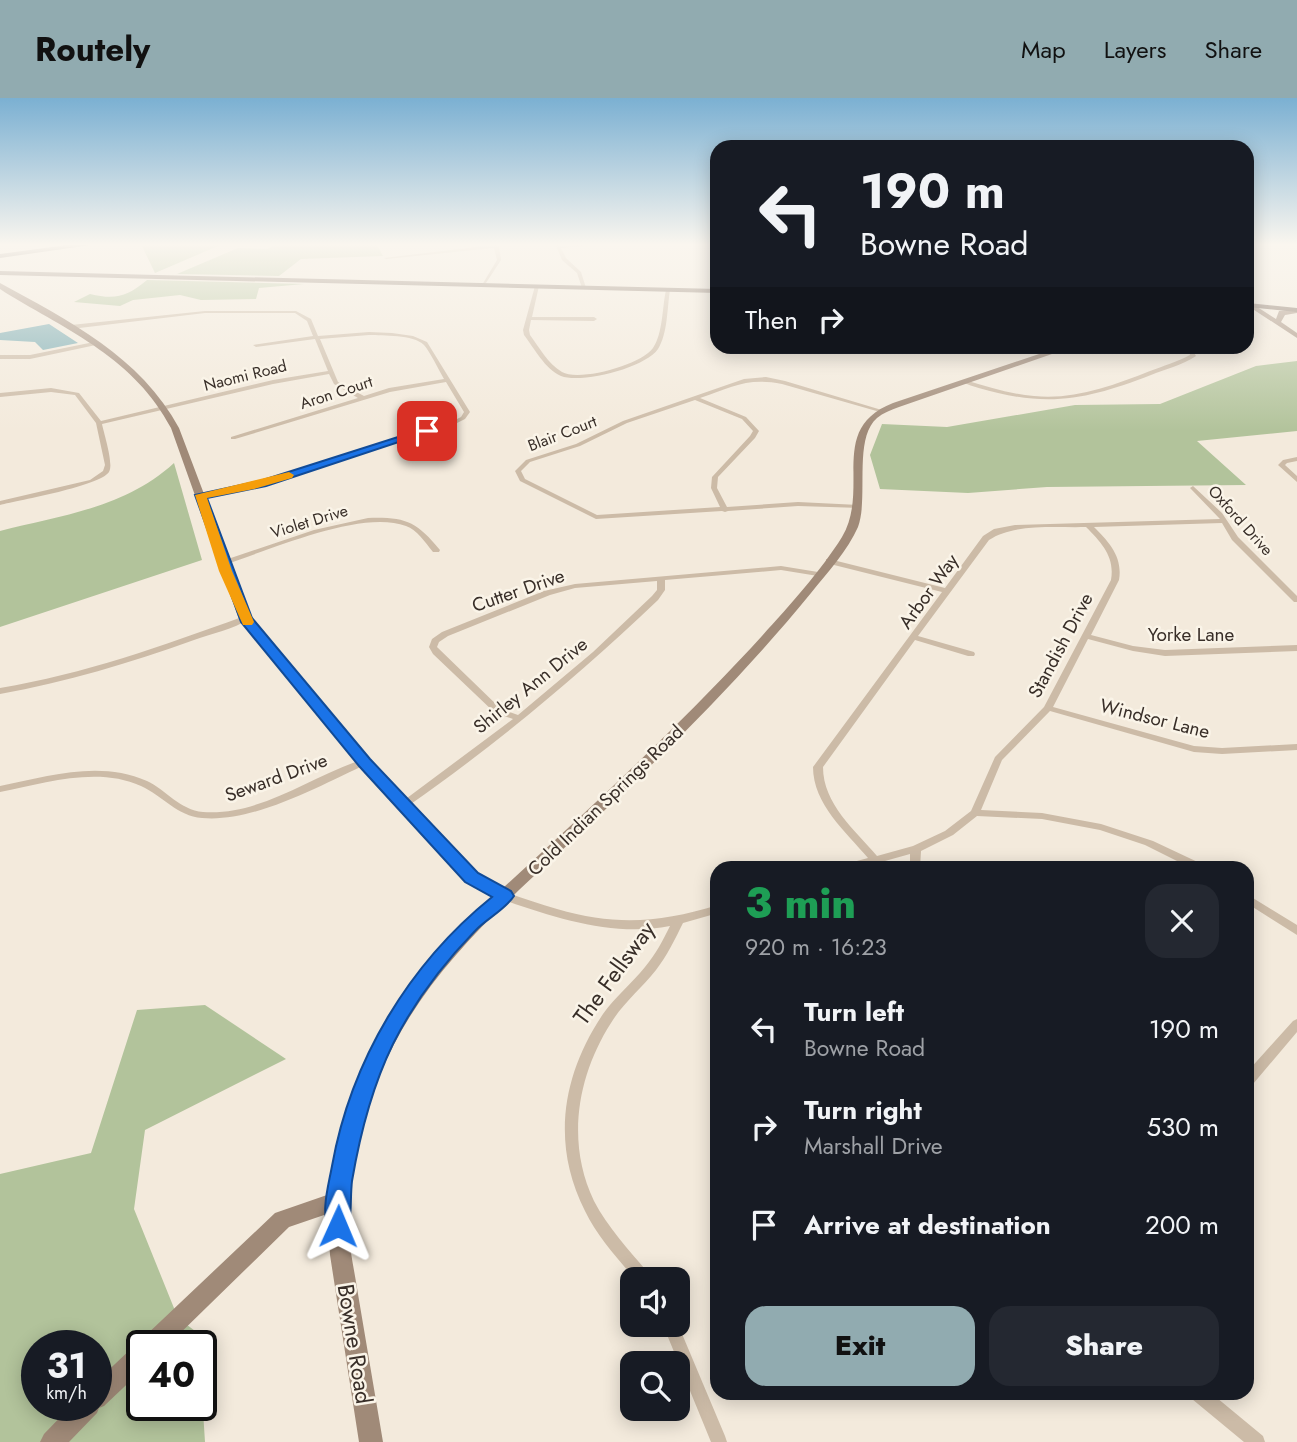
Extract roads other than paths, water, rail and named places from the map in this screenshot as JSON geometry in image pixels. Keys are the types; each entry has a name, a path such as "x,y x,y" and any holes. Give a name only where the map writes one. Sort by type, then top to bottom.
{"main road":[{"path":"1256,306 1297,310"}],"street":[{"path":"34,306 71,327 141,377 167,408 246,619 364,762 471,877 505,896 548,912 593,923 629,925 678,922 710,912"},
{"path":"532,306 527,335 559,373 570,376 590,376 634,362 653,351 664,306"},
{"path":"1254,308 1297,336"},
{"path":"1278,322 1280,315 1297,310"},
{"path":"71,327 205,312 283,311 307,317 339,386 363,398"},
{"path":"529,318 594,319"},
{"path":"200,495 262,484 458,421 466,416 467,410 425,343 417,338 386,334 256,345"},
{"path":"0,357 30,357 94,344"},
{"path":"882,411 1048,354"},
{"path":"965,382 1020,397 1085,397 1193,356 1192,354"},
{"name":"Naomi Road","path":"98,421 167,408 286,378 331,372"},
{"name":"Blair Court","path":"859,507 798,504 596,517 534,487 522,480 517,473 528,461 578,445 625,422 746,380 766,379 882,411"},
{"name":"Aron Court","path":"233,438 399,387 448,380"},
{"path":"0,395 65,391 77,394 98,421 108,465 106,472 92,481 0,503"},
{"path":"696,398 744,418 756,431 715,477 714,488 725,510"},
{"name":"Cold Indian Springs Road","path":"337,1203 348,1137 371,1069 407,1001 445,950 471,924 505,896 718,692 829,561 850,533 859,507 864,430 872,418 882,411"},
{"path":"1297,459 1285,461 1281,465 1297,480"},
{"name":"Oxford Drive","path":"1193,488 1225,521 1235,538 1297,600"},
{"name":"Violet Drive","path":"223,562 348,523 372,519 409,524 436,550"},
{"name":"Arbor Way","path":"874,859 824,797 817,773 821,761 986,538 997,531 1015,527 1225,521"},
{"name":"Standish Drive","path":"975,813 998,759 1048,708 1115,580 1118,569 1111,551 1088,525"},
{"path":"829,561 946,591"},
{"name":"Cutter Drive","path":"519,718 498,711 436,652 433,646 435,641 445,634 554,590 781,568 818,574"},
{"name":"Shirley Ann Drive","path":"404,804 519,718 619,634 655,598 661,590 661,579"},
{"path":"0,691 97,670 246,619"},
{"name":"Yorke Lane","path":"1086,636 1157,653 1297,648"},
{"path":"913,637 971,654"},
{"name":"Windsor Lane","path":"1048,708 1194,749 1222,751 1297,747"},
{"name":"Seward Drive","path":"0,789 72,776 118,776 145,784 174,807 185,812 222,815 257,807 364,762"},
{"path":"868,861 916,849 949,833 975,813 1042,816 1101,827 1149,843 1186,861"},
{"path":"915,861 916,849"},
{"path":"1254,903 1297,931"},
{"name":"The Fellsway","path":"634,1267 612,1240 590,1206 576,1170 569,1125 573,1096 586,1053 607,1018 657,960 678,922"},
{"path":"1254,1073 1297,1024"},
{"path":"168,1330 282,1220 319,1206 337,1203"},
{"name":"Bowne Road","path":"337,1203 340,1249 371,1442"},
{"path":"676,1337 719,1442"},
{"path":"112,1383 126,1369"},
{"path":"1206,1400 1257,1442"},
{"path":"52,1442 73,1421"}],"water":[{"path":"49,324 78,343 43,350 35,342 0,340 0,333"}]}
